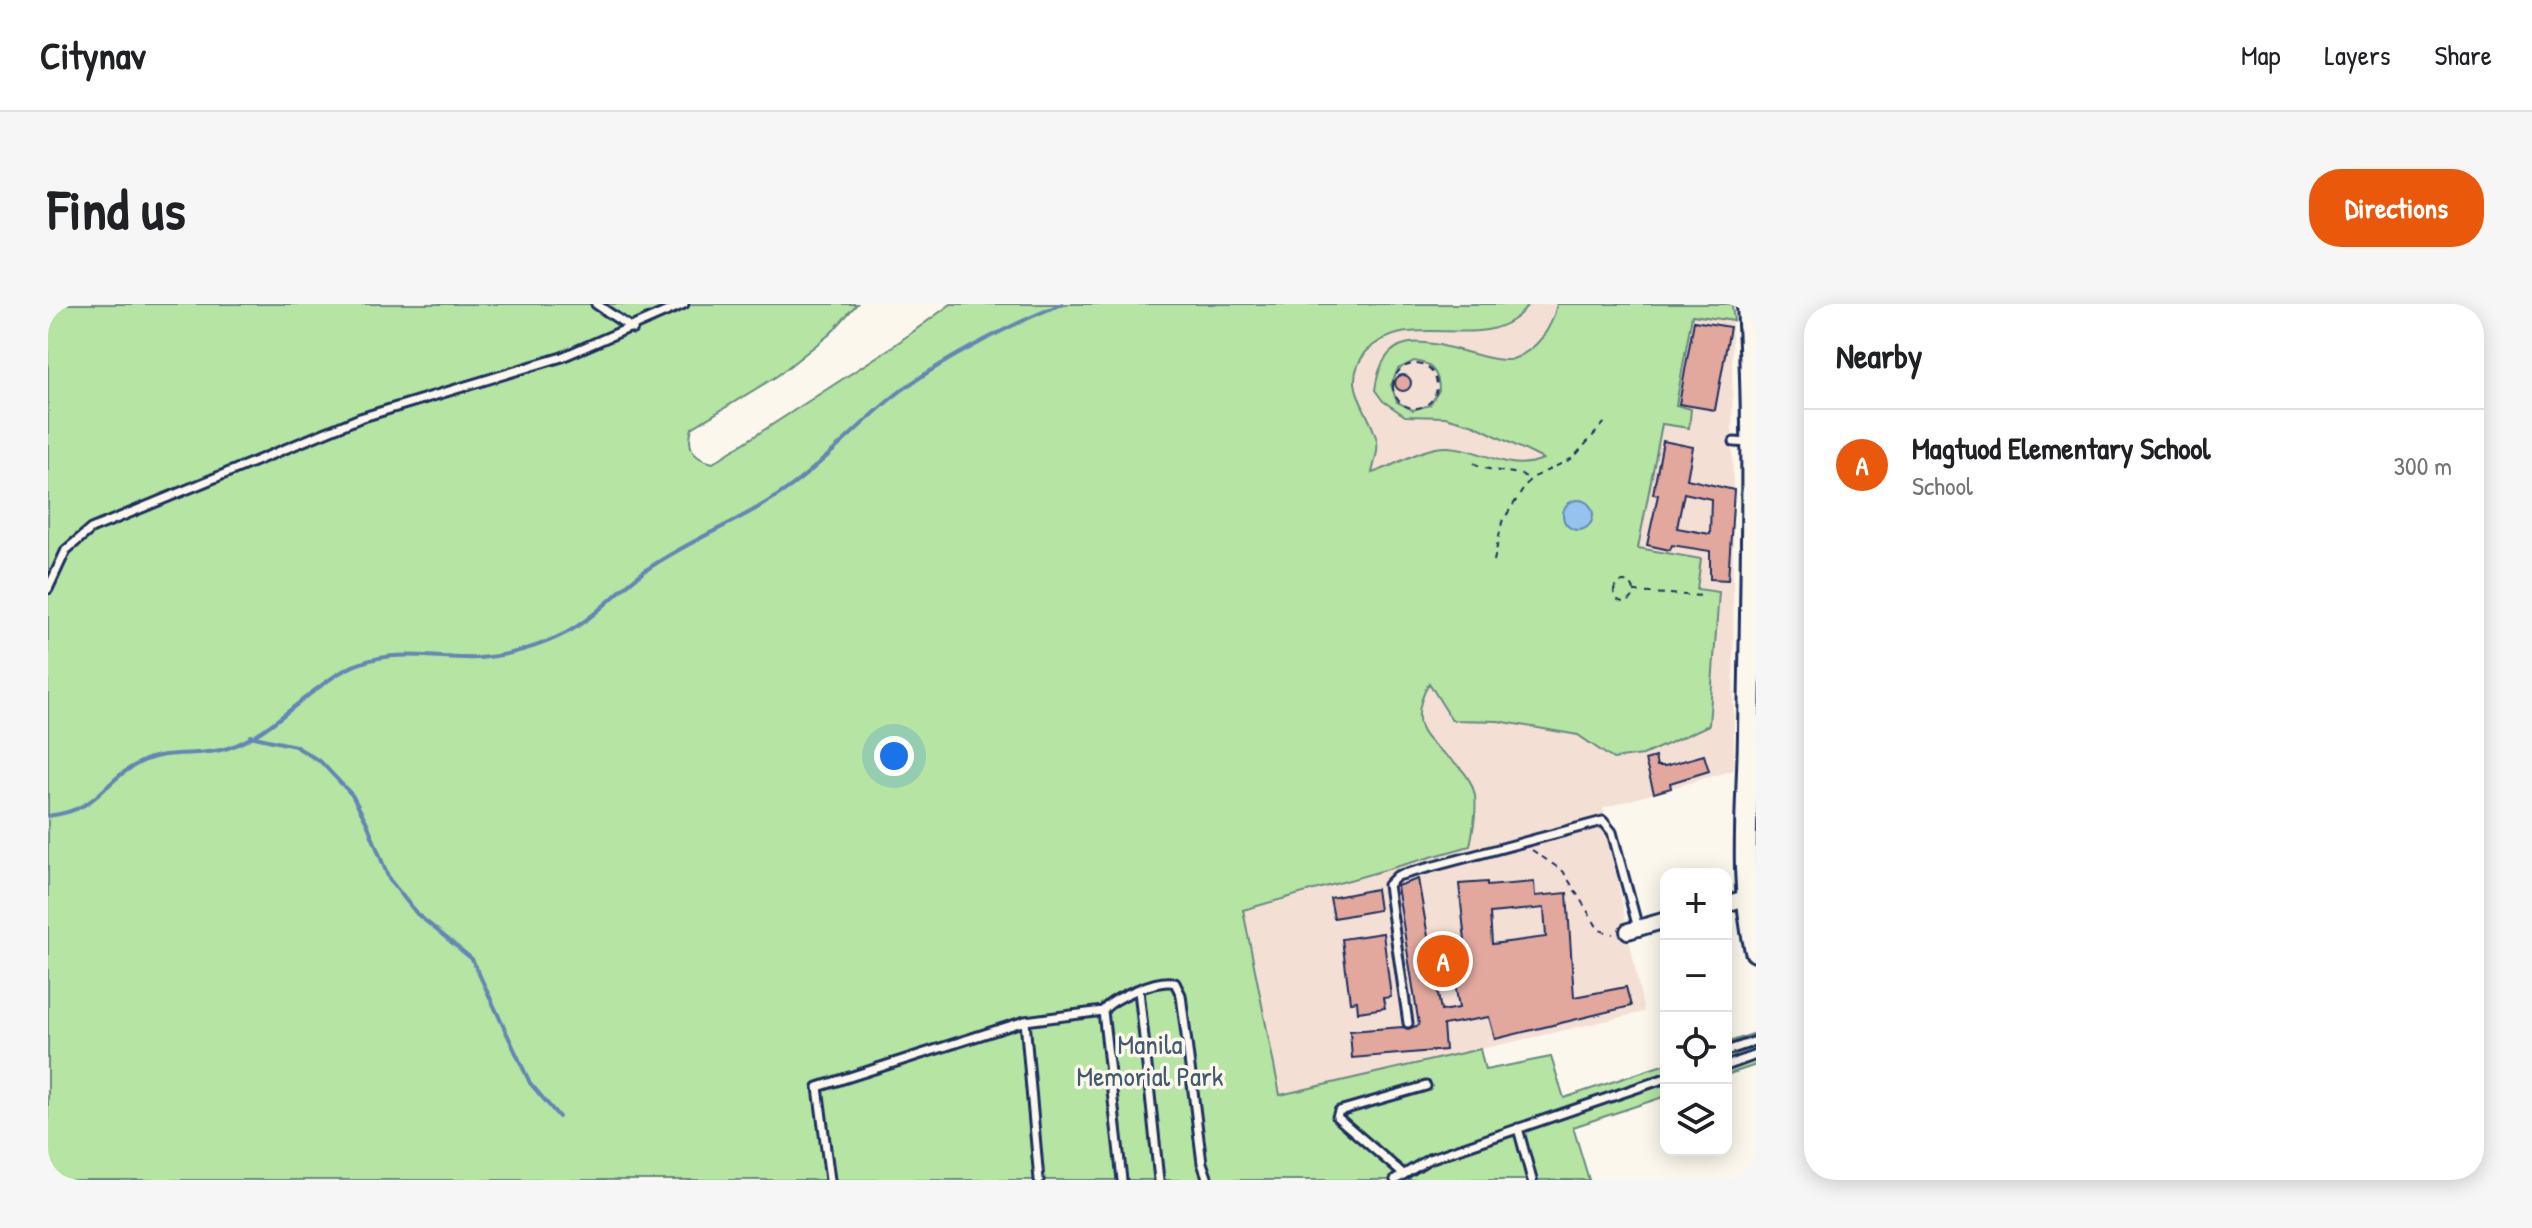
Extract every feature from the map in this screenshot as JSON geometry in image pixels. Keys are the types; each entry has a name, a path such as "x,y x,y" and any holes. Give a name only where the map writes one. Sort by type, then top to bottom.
{"main road":[{"path":"1748,304 1743,443 1749,773 1736,901 1756,951"}],"street":[{"path":"1633,930 1660,922"}],"lane":[{"path":"596,304 633,329"},
{"path":"48,589 66,550 91,529 360,418 562,357 633,329 684,304"},
{"path":"1408,1023 1389,882 1517,841 1603,821 1612,832 1633,930"},
{"path":"830,1180 818,1087 1025,1021 1103,1011 1117,998 1167,980 1179,988 1202,1163 1208,1180"},
{"path":"1139,990 1159,1180"},
{"path":"1103,1011 1122,1180"},
{"path":"1025,1021 1039,1180"},
{"path":"1732,1049 1756,1041"},
{"path":"1732,1064 1756,1055"},
{"path":"1426,1086 1339,1111 1337,1117 1398,1177 1429,1159 1660,1080"},
{"path":"1518,1128 1532,1180"}],"path":[{"path":"1422,364 1435,374 1437,390 1429,404 1413,408 1399,401 1394,394 1395,378 1406,366 1422,364"},
{"path":"1494,561 1502,522 1530,479 1573,458 1606,421"},
{"path":"1474,463 1491,471 1517,472 1530,479"},
{"path":"1634,592 1631,600 1623,602 1616,598 1614,591 1619,584 1627,583 1634,592 1703,596"},
{"path":"1517,841 1563,871 1599,930 1608,934 1633,930"}],"shaded area":[{"path":"1529,304 1732,304 1734,770 1603,808 1644,1012 1280,1095 1243,910 1470,845 1475,817 1475,795 1468,780 1427,739 1419,724 1417,709 1423,695 1346,576 1376,437 1354,393 1355,374 1365,354 1402,328 1422,325 1487,330 1505,325"}],"green space":[{"name":"Manila Memorial Park","path":"48,304 857,304 830,334 777,376 692,428 690,441 693,452 713,463 892,347 951,304 1529,304 1512,320 1492,329 1405,332 1385,338 1366,352 1355,374 1355,385 1377,442 1372,473 1419,453 1448,447 1518,464 1543,459 1474,425 1445,417 1405,416 1383,401 1375,390 1382,364 1394,349 1410,343 1428,343 1510,360 1541,339 1551,323 1557,304 1732,304 1734,321 1692,315 1676,405 1691,409 1689,428 1662,424 1638,548 1701,559 1697,589 1719,592 1709,725 1643,755 1613,759 1578,735 1498,721 1452,720 1429,683 1420,705 1419,722 1425,735 1469,779 1475,796 1470,846 1243,910 1280,1095 1480,1049 1485,1070 1551,1057 1564,1098 1660,1066 1660,1098 1573,1127 1589,1180 48,1180","holes":["1414,361 1433,370 1439,390 1430,405 1413,410 1397,402 1391,385 1398,369"]},
{"path":"1756,1033 1756,1065 1732,1073 1732,1041"}],"water":[{"path":"1578,500 1589,504 1593,515 1589,526 1578,530 1567,526 1563,515 1567,504"}],"building":[{"path":"1694,321 1730,327 1715,410 1679,404"},
{"path":"1403,375 1411,383 1403,391 1395,383"},
{"path":"1663,441 1693,447 1687,479 1734,490 1728,580 1710,579 1710,551 1672,545 1670,550 1647,545 1658,495 1653,494","holes":["1684,493 1711,499 1710,534 1677,528"]},
{"path":"1704,755 1709,771 1670,783 1671,788 1654,793 1645,760 1655,757 1657,766 1665,766"},
{"path":"1418,879 1441,1011 1459,1008 1449,944 1465,941 1459,884 1487,882 1487,886 1534,882 1535,896 1567,893 1574,997 1626,987 1631,1006 1495,1039 1489,1017 1443,1025 1445,1050 1352,1058 1350,1031 1408,1029 1419,1025 1397,886","holes":["1544,908 1546,937 1492,944 1490,913"]},
{"path":"1376,889 1379,910 1334,918 1330,898"},
{"path":"1383,933 1391,997 1383,998 1385,1008 1358,1012 1357,1001 1350,1002 1342,939"}],"waterway":[{"path":"48,816 79,808 126,771 150,758 217,751 244,741 329,680 360,663 394,656 490,657 524,650 566,633 652,566 763,505 798,481 910,384 974,345 1062,304"},
{"path":"250,736 295,746 321,762 352,795 367,823 389,879 417,914 472,959 530,1083 559,1117"}],"place":[{"name":"Magtuod Elementary School","path":"1443,961"}]}
